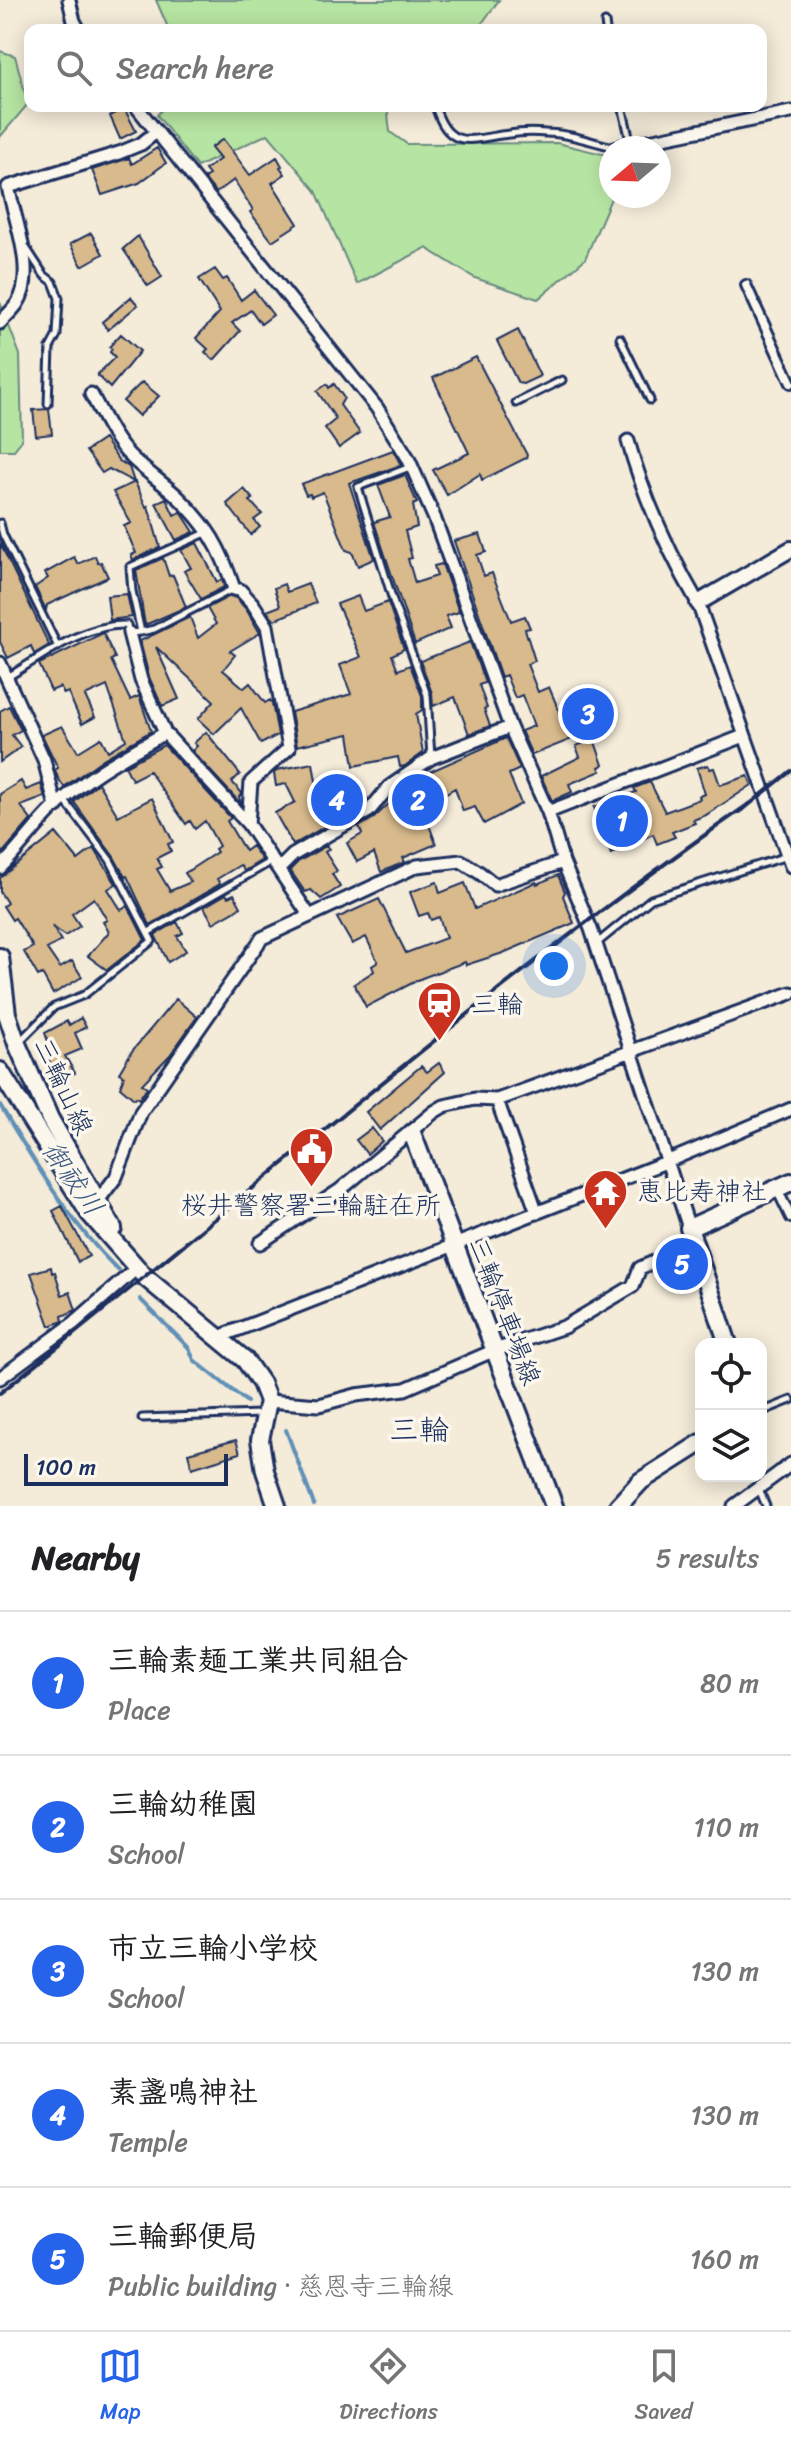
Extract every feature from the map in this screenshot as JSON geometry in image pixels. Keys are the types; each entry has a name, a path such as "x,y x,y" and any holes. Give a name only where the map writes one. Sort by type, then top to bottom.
{"main road":[{"name":"三輪山線","path":"0,957 7,1014 17,1044 93,1208"},
{"name":"三輪山線","path":"0,1071 5,1089 146,1278 245,1360 261,1383 267,1408"},
{"name":"三輪停車場線","path":"412,1133 554,1506"},
{"path":"726,1338 690,1233 784,1186"},
{"path":"267,1408 260,1440 265,1471 277,1506"},
{"path":"618,1506 641,1481 695,1447"}],"street":[{"path":"69,0 76,24"},
{"path":"141,112 377,408 412,466 434,517 510,727 548,812 690,1233 663,1258 640,1268 633,1286 564,1327 495,1350 405,1389 356,1395 319,1405 267,1408"},
{"path":"671,138 791,112"},
{"path":"0,323 18,303 26,277 8,187 119,153 141,144 156,132"},
{"path":"746,285 791,383"},
{"path":"91,394 128,455 177,496 209,532 222,553 234,589 240,590 253,604 267,626 289,748 251,782 248,824"},
{"path":"628,441 637,471 682,575 698,603 789,856"},
{"path":"698,603 791,549"},
{"path":"135,632 141,680 165,733 248,824 309,915"},
{"path":"0,663 60,803"},
{"path":"277,864 369,811 389,787 431,758 510,727"},
{"path":"0,868 60,803 105,768 165,733"},
{"path":"548,812 744,736"},
{"path":"93,1208 116,1177 141,1112 262,938 417,866 461,861 495,885 563,862"},
{"path":"260,1243 340,1190 444,1106 475,1099 497,1100 791,993"},
{"path":"497,1100 537,1213"},
{"path":"219,1337 666,1162 791,1109"},
{"path":"784,1186 791,1218"},
{"path":"0,1378 74,1323 138,1267"},
{"path":"734,1506 791,1464"}],"lane":[{"path":"437,112 441,126 456,138 478,141 509,134 551,133 599,144"},
{"path":"623,112 629,136"},
{"path":"21,241 44,275 53,282 59,298 57,335 50,348 48,404"},
{"path":"620,338 650,400"},
{"path":"516,403 562,380"},
{"path":"412,466 358,487 394,604 427,695 431,758"},
{"path":"0,523 58,647"},
{"path":"135,632 130,567 209,532"},
{"path":"135,632 154,629 234,589"},
{"path":"7,677 58,647 114,624 127,625 135,632"},
{"path":"17,1044 54,1007 84,995 152,941 110,860 60,803"},
{"path":"595,945 651,899 789,856"},
{"path":"149,932 277,864"},
{"path":"766,1410 791,1400"},
{"path":"142,1418 267,1408"},
{"path":"758,1487 766,1506"}],"green space":[{"path":"156,0 499,0 481,24 166,24"},
{"path":"0,51 15,56 24,89 24,109 0,137"},
{"path":"160,112 388,112 390,132 407,144 557,143 599,153 599,208 607,208 585,259 538,299 475,278 426,248 357,284 316,191 268,134 197,167 157,115"},
{"path":"0,302 20,355 22,440 14,450 0,450"}],"building":[{"path":"126,112 136,131 120,139 110,116"},
{"path":"223,139 250,175 277,157 285,174 272,183 298,224 272,241 250,212 253,210 234,180 216,193 204,178 209,175 205,170 220,159 211,148"},
{"path":"157,148 166,163 139,183 102,195 92,170 129,158 132,164"},
{"path":"91,233 103,254 82,266 70,244"},
{"path":"138,236 162,277 148,286 123,249"},
{"path":"215,269 223,280 227,278 241,300 254,290 273,315 261,324 251,310 232,323 240,331 214,360 196,338 220,312 199,279"},
{"path":"131,297 138,305 108,330 102,322"},
{"path":"518,330 540,376 523,384 518,383 497,341"},
{"path":"121,334 140,351 110,388 97,375 115,357 109,347"},
{"path":"476,357 527,455 482,480 480,474 447,495 433,470 469,453 433,378"},
{"path":"142,382 159,396 139,416 123,401"},
{"path":"327,384 329,388 334,384 344,398 340,405 360,433 339,448 325,428 336,419 317,391"},
{"path":"49,409 52,434 36,436 33,410"},
{"path":"104,439 119,461 129,467 134,482 109,469 102,473 86,451"},
{"path":"393,450 401,465 349,483 374,559 358,566 352,552 346,550 323,492 311,497 310,494 306,495 301,484"},
{"path":"405,475 417,503 413,505 417,527 405,531 415,583 437,576 434,566 442,564 459,612 446,616 451,628 415,644 374,522 390,517 378,485"},
{"path":"135,482 148,506 160,547 133,560 131,555 136,553 124,526 131,523 113,492"},
{"path":"244,489 262,514 254,520 260,527 251,535 227,504"},
{"path":"166,498 174,515 181,512 194,532 176,540 156,503"},
{"path":"480,534 486,552 477,555 484,576 492,573 511,621 525,616 530,628 525,629 535,661 527,664 538,692 549,687 560,713 572,709 582,735 532,755 521,731 534,726 522,695 515,698 506,675 501,677 454,541"},
{"path":"0,543 49,645 34,654 31,646 8,658 0,642"},
{"path":"197,543 217,582 222,579 224,587 201,599 184,571 191,568 181,550"},
{"path":"95,556 108,577 47,605 46,610 35,587 48,578 45,573 74,557 78,564"},
{"path":"163,558 186,607 145,625 136,570"},
{"path":"284,584 287,592 308,584 316,603 274,620 267,611 280,606 274,588"},
{"path":"127,594 132,617 110,620 107,596"},
{"path":"230,596 246,609 260,633 230,651 235,655 223,670 244,688 250,683 265,703 270,700 272,703 278,735 261,744 241,708 214,734 198,719 214,701 156,647 179,699 162,706 149,677 140,641 190,617 198,638 216,624 207,608"},
{"path":"358,596 364,611 388,602 404,649 392,655 398,670 410,665 422,696 422,710 416,714 423,753 405,766 400,767 398,757 354,766 349,734 297,746 291,712 351,694 340,665 361,657 337,604"},
{"path":"103,633 115,658 111,660 130,700 139,696 151,731 103,759 64,787 42,735 62,726 78,752 101,738 108,751 126,740 107,686 85,696 95,717 82,724 68,692 64,694 60,687 51,691 39,664"},
{"path":"470,642 485,683 479,685 490,726 469,734 455,697 433,706 432,693 420,661"},
{"path":"9,706 21,730 12,735 21,747 0,762 0,711"},
{"path":"206,732 240,774 232,782 242,793 239,797 241,804 192,751 197,746 194,743"},
{"path":"506,738 520,769 509,774 521,804 484,824 475,807 463,811 455,788 434,800 420,776"},
{"path":"594,739 603,765 599,767 601,771 569,784 572,792 552,801 541,776 580,757 576,746"},
{"path":"164,745 231,818 227,821 245,851 252,846 262,860 244,871 240,865 217,879 220,884 150,925 127,876 74,802 98,783 118,816 152,798 173,842 168,844 171,851 157,858 162,867 157,869 170,891 191,882 185,873 217,852 215,849 219,846 205,821 195,829 190,821 186,824 149,771 132,780 125,766"},
{"path":"313,763 317,787 329,779 345,805 365,794 368,800 293,845 275,813 295,802 286,784 276,786 274,773"},
{"path":"708,765 710,769 714,768 720,785 748,776 752,785 693,820 695,823 672,832 675,837 657,844 653,834 611,854 594,807 636,792 634,788 650,782 665,812 700,799 699,796 705,794 697,768"},
{"path":"21,781 26,790 41,784 45,797 21,806 31,820 0,856 0,794"},
{"path":"394,799 404,819 424,811 436,844 403,858 405,862 381,872 374,853 357,862 347,843 362,834 359,827"},
{"path":"56,833 78,860 94,848 116,884 108,889 121,910 128,906 145,940 107,970 88,956 109,932 103,922 107,920 94,898 72,914 80,926 65,936 52,926 61,941 47,949 60,968 72,961 82,977 53,994 24,952 33,947 15,918 12,920 3,906 7,903 0,892 0,878"},
{"path":"326,846 329,849 325,852 337,871 332,874 340,887 321,899 311,890 305,892 290,870"},
{"path":"558,875 574,923 503,953 466,965 465,962 422,978 366,1007 354,984 374,971 372,966 378,962 366,937 352,944 337,918 379,899 406,953 446,938 439,917 431,920 428,913 419,916 410,892 437,882 440,893 465,883 475,909"},
{"path":"226,894 228,897 234,894 241,907 213,923 204,907"},
{"path":"177,922 183,933 177,936 186,951 168,962 155,935"},
{"path":"176,999 197,1017 170,1055 142,1084 147,1087 139,1099 134,1099 120,1087 124,1076 119,1073 132,1051"},
{"path":"81,1018 86,1027 75,1033 82,1049 65,1056 75,1073 61,1081 45,1054 51,1050 45,1033 67,1021 69,1025"},
{"path":"439,1063 445,1072 380,1130 366,1112 421,1066 427,1072"},
{"path":"372,1128 382,1141 367,1154 356,1140"},
{"path":"62,1206 89,1256 78,1262 53,1211"},
{"path":"51,1267 62,1295 70,1292 76,1310 62,1316 63,1321 50,1326 31,1273"},
{"path":"236,1440 240,1453 192,1468 188,1453"}],"waterway":[{"name":"御祓川","path":"0,1105 68,1212 118,1270"},
{"name":"御祓川","path":"140,1299 189,1348 194,1360 247,1402"},
{"name":"御祓川","path":"286,1430 314,1505"}],"railway":[{"path":"740,812 791,771"},
{"path":"0,1393 463,1018 652,873 749,804"}],"place":[{"name":"市立三輪小学校","path":"588,714"},
{"name":"素盞鳴神社","path":"337,800"},
{"name":"三輪幼稚園","path":"418,800"},
{"name":"三輪素麺工業共同組合","path":"622,821"},
{"name":"三輪","path":"440,1043"},
{"name":"桜井警察署三輪駐在所","path":"311,1189"},
{"name":"恵比寿神社","path":"606,1230"},
{"name":"三輪郵便局","path":"682,1264"}],"district":[{"name":"三輪","path":"419,1430"}]}
